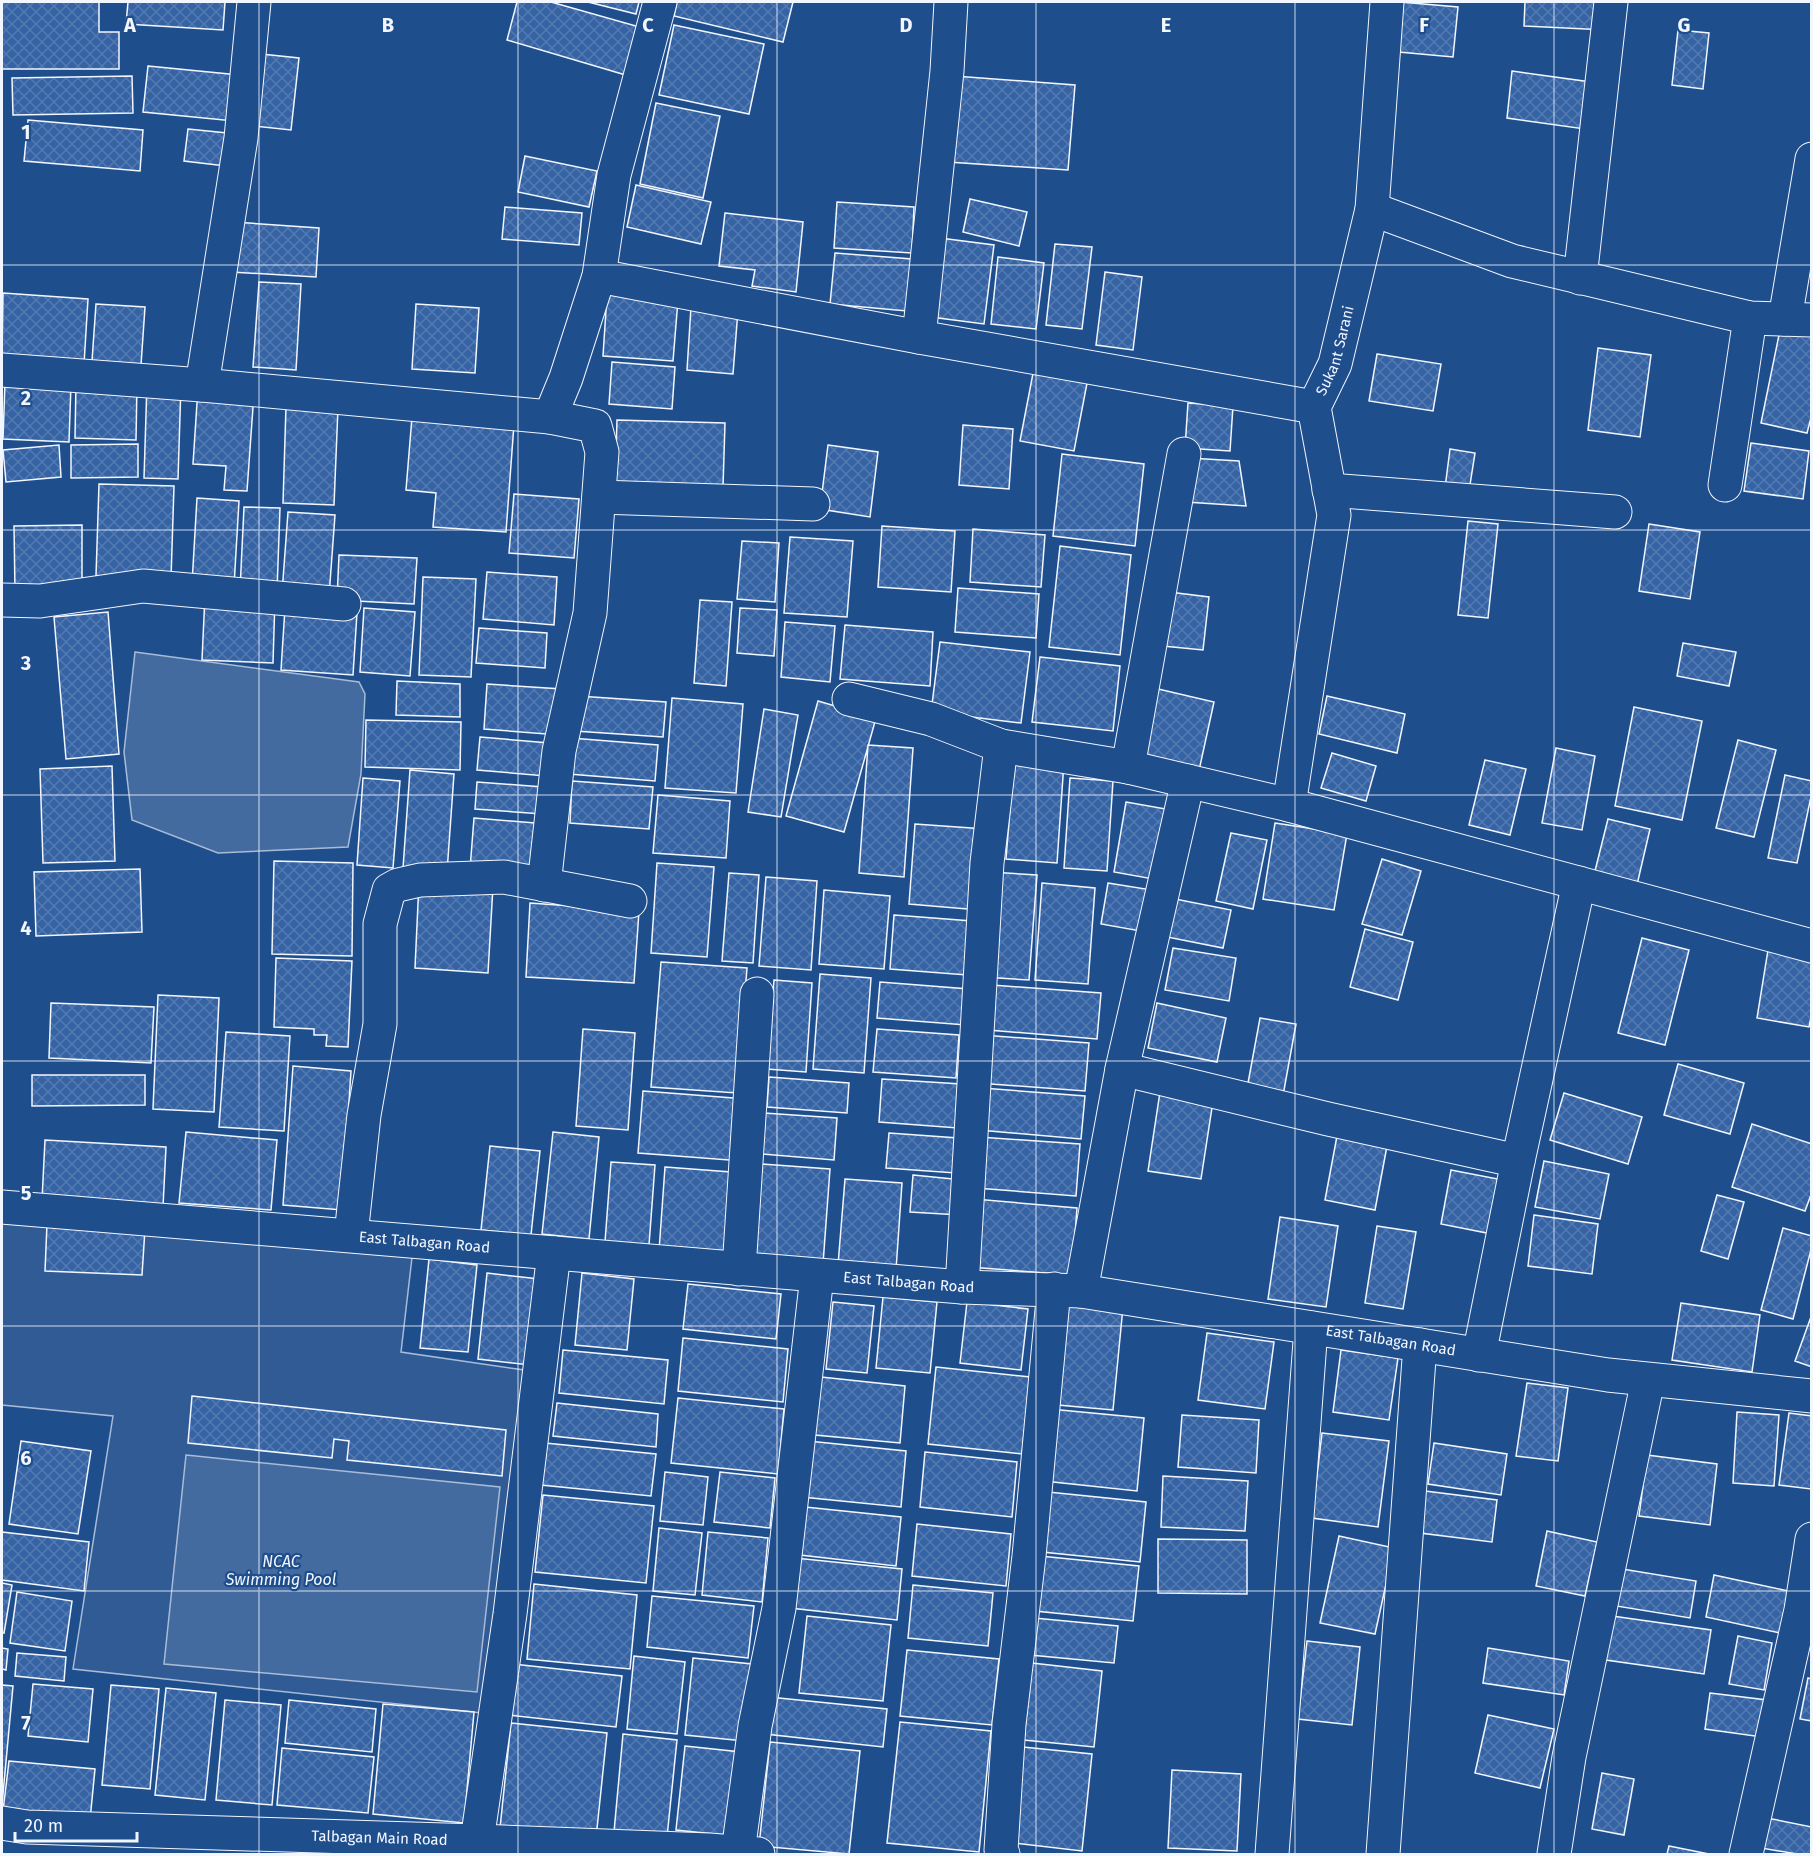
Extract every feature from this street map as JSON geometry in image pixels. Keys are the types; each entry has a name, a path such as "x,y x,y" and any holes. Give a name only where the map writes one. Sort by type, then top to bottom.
{"street":[{"path":"202,385 241,138 254,2"},
{"path":"550,417 566,378 599,276 614,175 660,2"},
{"path":"920,337 951,2"},
{"name":"Sukant Sarani","path":"1289,805 1334,515 1314,407 1335,364 1372,209 1388,2"},
{"path":"1580,278 1611,2"},
{"path":"1372,209 1512,261 1750,318 1798,320 1812,159"},
{"path":"599,276 920,337 1314,407"},
{"path":"1725,485 1750,318"},
{"path":"2,370 202,385 550,417 595,426 602,452 590,613 559,751 544,885"},
{"path":"1128,767 1185,454"},
{"path":"1329,490 1615,512"},
{"path":"599,497 813,504"},
{"path":"2,600 40,601 143,586 344,603"},
{"path":"849,699 931,719 1001,746 1128,767 1289,805 1812,946"},
{"path":"962,1287 987,862 1001,746"},
{"path":"1003,1854 1001,1850 1009,1724 1029,1557 1068,1290 1122,1069 1188,781"},
{"path":"351,1235 364,1115 380,1024 380,924 389,890 398,885 420,880 504,877 630,901"},
{"path":"1479,1355 1518,1161 1579,883"},
{"path":"739,1269 757,994"},
{"path":"1122,1069 1328,1119 1518,1161"},
{"name":"East Talbagan Road","path":"2,1207 817,1276 962,1287 1068,1290 1608,1375 1812,1396"},
{"path":"477,1841 510,1614 554,1253"},
{"path":"748,1853 755,1726 779,1608 817,1276"},
{"path":"1272,1854 1311,1328"},
{"path":"1383,1854 1420,1345"},
{"path":"1554,1854 1569,1757 1648,1380"},
{"path":"1746,1854 1801,1610 1812,1539"},
{"name":"Talbagan Main Road","path":"2,1823 27,1827 477,1841 748,1853"}],"shaded area":[{"path":"2,1211 413,1249 401,1352 524,1370 482,1713 73,1669 113,1416 2,1405"}],"water":[{"path":"135,652 359,682 365,694 361,774 348,847 218,853 132,820 124,752"},
{"name":"NCAC Swimming Pool","path":"186,1455 500,1487 477,1692 164,1664"}],"building":[{"path":"2,2 99,2 99,32 119,32 119,69 2,69"},
{"path":"128,2 225,2 223,30 126,24"},
{"path":"517,2 551,2 643,28 629,76 507,40"},
{"path":"588,2 639,2 636,14"},
{"path":"677,2 793,2 783,42 674,16"},
{"path":"1400,2 1458,7 1453,57 1388,51"},
{"path":"1525,2 1608,2 1606,30 1524,26"},
{"path":"674,25 764,44 749,114 659,95"},
{"path":"1678,30 1709,33 1703,89 1672,85"},
{"path":"252,53 299,58 291,130 244,125"},
{"path":"148,66 239,75 234,121 143,112"},
{"path":"1512,71 1598,83 1592,130 1507,118"},
{"path":"132,76 133,113 13,115 12,78"},
{"path":"954,76 1075,85 1068,170 948,162"},
{"path":"656,103 720,116 703,198 640,184"},
{"path":"28,120 143,130 140,171 24,161"},
{"path":"188,129 237,134 234,167 184,161"},
{"path":"525,156 597,171 589,207 518,192"},
{"path":"636,185 711,202 701,244 627,227"},
{"path":"970,199 1027,212 1019,246 963,232"},
{"path":"837,202 914,207 912,253 834,248"},
{"path":"505,207 582,213 579,245 502,239"},
{"path":"725,213 803,222 796,292 752,286 755,270 719,266"},
{"path":"234,222 319,228 316,277 231,272"},
{"path":"940,238 994,245 984,324 931,317"},
{"path":"1055,244 1092,247 1082,329 1046,325"},
{"path":"835,253 912,259 907,311 830,304"},
{"path":"998,257 1044,263 1036,329 991,324"},
{"path":"1105,272 1142,277 1133,350 1096,345"},
{"path":"259,282 301,284 296,370 253,367"},
{"path":"3,293 88,299 84,364 2,358"},
{"path":"607,295 678,300 673,361 603,356"},
{"path":"96,304 145,307 141,365 92,361"},
{"path":"416,304 479,308 475,373 412,369"},
{"path":"691,307 738,310 733,374 687,370"},
{"path":"1780,330 1812,336 1812,414 1807,433 1761,423"},
{"path":"1598,348 1651,355 1640,437 1588,430"},
{"path":"1377,354 1441,364 1433,411 1369,401"},
{"path":"612,362 675,367 672,409 609,404"},
{"path":"1034,368 1088,378 1074,451 1020,441"},
{"path":"5,382 71,384 69,442 3,439"},
{"path":"76,383 137,384 136,440 75,438"},
{"path":"147,383 181,384 178,479 144,478"},
{"path":"198,388 254,393 247,491 224,490 226,466 193,464"},
{"path":"1188,403 1233,406 1230,451 1185,448"},
{"path":"286,406 338,408 334,505 283,503"},
{"path":"412,417 514,424 506,532 433,527 436,493 406,490"},
{"path":"617,420 725,423 723,487 615,485"},
{"path":"963,425 1013,429 1009,489 959,485"},
{"path":"1751,443 1809,451 1803,499 1744,491"},
{"path":"138,444 138,477 71,478 71,445"},
{"path":"59,445 61,477 6,482 3,450"},
{"path":"828,445 878,452 870,517 820,509"},
{"path":"1450,449 1475,453 1469,491 1445,488"},
{"path":"1062,454 1144,464 1135,546 1053,536"},
{"path":"1189,458 1239,461 1246,506 1186,502"},
{"path":"99,484 174,486 171,579 96,576"},
{"path":"514,494 579,499 574,558 509,553"},
{"path":"197,498 239,501 234,586 192,584"},
{"path":"244,507 280,508 277,591 240,590"},
{"path":"288,512 335,515 329,596 282,593"},
{"path":"1468,521 1498,524 1488,618 1458,615"},
{"path":"1649,524 1700,532 1690,599 1639,591"},
{"path":"82,525 82,592 15,592 14,526"},
{"path":"882,526 955,531 951,592 878,587"},
{"path":"973,529 1045,535 1041,587 970,582"},
{"path":"790,537 853,541 847,617 784,613"},
{"path":"742,541 779,543 775,602 737,599"},
{"path":"1060,546 1131,555 1120,655 1049,647"},
{"path":"339,555 417,558 414,604 337,600"},
{"path":"487,572 557,577 554,625 483,619"},
{"path":"423,577 476,579 471,677 419,675"},
{"path":"958,588 1039,594 1036,638 955,632"},
{"path":"1169,592 1209,597 1203,650 1163,646"},
{"path":"205,595 275,598 273,663 202,660"},
{"path":"700,600 732,602 726,686 694,683"},
{"path":"285,608 357,613 353,675 281,670"},
{"path":"364,608 415,612 410,676 360,672"},
{"path":"740,608 777,610 774,656 737,653"},
{"path":"108,612 119,754 66,759 54,617"},
{"path":"785,622 835,626 830,682 781,677"},
{"path":"845,625 933,632 930,686 840,679"},
{"path":"479,628 547,633 545,668 476,663"},
{"path":"940,642 1030,652 1021,723 931,712"},
{"path":"1683,643 1736,652 1729,686 1677,676"},
{"path":"1040,657 1120,666 1113,731 1032,722"},
{"path":"397,681 460,684 460,717 396,715"},
{"path":"487,684 562,689 559,735 484,729"},
{"path":"1154,688 1214,702 1198,775 1138,761"},
{"path":"578,696 666,702 663,737 575,731"},
{"path":"1327,696 1405,714 1397,753 1319,734"},
{"path":"672,698 743,704 736,793 665,788"},
{"path":"818,701 876,718 844,832 786,816"},
{"path":"1634,707 1702,721 1682,820 1615,806"},
{"path":"764,709 798,715 781,817 748,812"},
{"path":"366,720 461,722 460,770 365,767"},
{"path":"480,737 549,743 546,776 477,770"},
{"path":"571,738 658,745 655,781 569,774"},
{"path":"1738,740 1776,750 1754,837 1716,828"},
{"path":"868,745 913,748 904,877 859,873"},
{"path":"1556,748 1595,756 1582,830 1542,823"},
{"path":"1332,753 1376,766 1366,801 1321,788"},
{"path":"1014,759 1064,762 1057,863 1006,859"},
{"path":"1485,760 1526,769 1510,835 1469,825"},
{"path":"112,766 115,861 43,863 40,769"},
{"path":"410,770 454,774 447,872 403,868"},
{"path":"1785,775 1812,781 1812,792 1797,863 1768,858"},
{"path":"363,778 400,781 393,868 357,865"},
{"path":"1070,778 1113,781 1107,871 1064,868"},
{"path":"572,781 653,787 649,829 570,823"},
{"path":"477,782 543,787 542,814 475,809"},
{"path":"658,795 730,801 726,858 653,853"},
{"path":"1126,802 1166,809 1153,879 1114,872"},
{"path":"474,818 547,824 543,875 470,869"},
{"path":"1608,819 1650,829 1636,889 1593,879"},
{"path":"1275,823 1347,834 1334,910 1263,899"},
{"path":"915,824 985,829 979,910 909,904"},
{"path":"1231,833 1267,840 1253,909 1216,901"},
{"path":"1382,859 1421,871 1402,935 1362,924"},
{"path":"274,861 353,863 352,956 272,954"},
{"path":"657,863 714,867 707,957 651,953"},
{"path":"140,869 142,932 36,936 34,872"},
{"path":"991,872 1037,875 1029,980 983,977"},
{"path":"729,873 759,875 753,963 722,961"},
{"path":"766,877 817,881 811,970 759,966"},
{"path":"419,882 493,886 488,973 415,968"},
{"path":"1042,883 1095,888 1088,984 1035,980"},
{"path":"1108,883 1152,890 1146,932 1101,924"},
{"path":"824,890 890,896 884,969 819,964"},
{"path":"1170,898 1231,910 1223,948 1162,936"},
{"path":"530,903 639,911 634,983 526,977"},
{"path":"894,915 972,921 967,975 890,969"},
{"path":"1365,929 1413,942 1398,1000 1350,987"},
{"path":"1642,938 1689,950 1665,1045 1618,1033"},
{"path":"1173,948 1236,958 1229,1001 1165,990"},
{"path":"1768,950 1812,957 1812,1012 1809,1027 1757,1018"},
{"path":"276,958 352,961 348,1047 326,1046 327,1035 314,1035 314,1029 274,1027"},
{"path":"661,962 747,968 737,1093 651,1087"},
{"path":"820,974 871,978 864,1073 813,1069"},
{"path":"774,980 812,983 806,1072 767,1069"},
{"path":"880,982 969,989 966,1025 877,1018"},
{"path":"992,985 1101,993 1097,1039 988,1030"},
{"path":"158,995 219,998 214,1112 153,1109"},
{"path":"51,1003 154,1007 151,1063 49,1058"},
{"path":"1157,1003 1226,1018 1217,1062 1148,1048"},
{"path":"1260,1018 1296,1024 1282,1101 1246,1094"},
{"path":"583,1029 635,1033 628,1130 576,1126"},
{"path":"877,1029 959,1035 956,1078 873,1072"},
{"path":"226,1032 290,1036 284,1131 219,1127"},
{"path":"982,1035 1089,1043 1085,1091 978,1083"},
{"path":"1678,1064 1744,1083 1730,1134 1664,1115"},
{"path":"293,1066 351,1071 342,1210 283,1205"},
{"path":"32,1075 145,1075 145,1105 32,1106"},
{"path":"769,1077 849,1083 847,1113 767,1107"},
{"path":"882,1079 961,1084 958,1128 879,1122"},
{"path":"982,1088 1085,1096 1081,1139 979,1130"},
{"path":"643,1091 746,1099 742,1161 638,1153"},
{"path":"1160,1092 1213,1101 1201,1179 1148,1171"},
{"path":"1564,1093 1642,1117 1628,1164 1550,1140"},
{"path":"764,1113 837,1118 834,1160 761,1154"},
{"path":"1752,1124 1812,1144 1812,1192 1805,1211 1732,1187"},
{"path":"186,1132 277,1140 271,1210 179,1203"},
{"path":"553,1132 599,1137 589,1239 542,1234"},
{"path":"889,1133 958,1138 956,1173 886,1168"},
{"path":"1337,1136 1387,1146 1375,1210 1325,1200"},
{"path":"979,1137 1080,1144 1076,1196 976,1188"},
{"path":"45,1140 166,1147 163,1207 42,1200"},
{"path":"490,1146 540,1151 531,1235 481,1230"},
{"path":"1544,1161 1609,1174 1600,1219 1535,1207"},
{"path":"611,1162 655,1165 649,1245 605,1242"},
{"path":"762,1164 830,1169 823,1264 755,1259"},
{"path":"665,1167 731,1172 725,1256 659,1251"},
{"path":"1451,1170 1503,1180 1492,1234 1441,1224"},
{"path":"913,1175 963,1180 960,1215 910,1212"},
{"path":"845,1179 902,1183 896,1270 838,1265"},
{"path":"1717,1195 1744,1202 1728,1259 1701,1251"},
{"path":"974,1199 1077,1208 1072,1275 969,1267"},
{"path":"1534,1215 1598,1224 1592,1274 1528,1266"},
{"path":"1280,1217 1338,1226 1326,1307 1268,1299"},
{"path":"47,1224 145,1229 142,1275 45,1271"},
{"path":"1377,1226 1416,1232 1403,1309 1365,1303"},
{"path":"1783,1228 1812,1236 1812,1246 1793,1319 1761,1310"},
{"path":"429,1259 477,1265 468,1352 420,1348"},
{"path":"487,1273 548,1280 539,1366 478,1359"},
{"path":"582,1273 634,1279 627,1350 575,1345"},
{"path":"688,1284 781,1294 776,1339 683,1329"},
{"path":"883,1297 937,1302 930,1373 876,1368"},
{"path":"1068,1301 1123,1307 1113,1410 1058,1405"},
{"path":"833,1302 874,1306 867,1373 826,1369"},
{"path":"967,1302 1028,1309 1021,1370 960,1363"},
{"path":"1681,1303 1760,1315 1752,1372 1672,1360"},
{"path":"1812,1314 1812,1367 1795,1361"},
{"path":"1207,1333 1274,1342 1265,1409 1198,1400"},
{"path":"683,1338 788,1349 783,1402 678,1391"},
{"path":"563,1350 668,1360 664,1404 559,1393"},
{"path":"1341,1350 1398,1358 1389,1420 1333,1412"},
{"path":"936,1367 1030,1377 1022,1454 928,1444"},
{"path":"821,1377 905,1386 900,1443 815,1435"},
{"path":"1527,1383 1568,1388 1558,1461 1516,1456"},
{"path":"192,1396 506,1430 502,1476 347,1460 349,1441 334,1439 332,1458 188,1443"},
{"path":"678,1398 784,1409 778,1474 671,1463"},
{"path":"557,1403 658,1414 656,1447 553,1436"},
{"path":"1050,1409 1144,1418 1137,1491 1044,1481"},
{"path":"1737,1412 1779,1415 1774,1486 1733,1483"},
{"path":"1789,1413 1812,1416 1811,1489 1779,1485"},
{"path":"1182,1415 1259,1420 1256,1473 1178,1467"},
{"path":"1322,1433 1389,1441 1378,1527 1312,1518"},
{"path":"21,1441 91,1451 78,1534 9,1524"},
{"path":"808,1441 906,1451 901,1507 802,1497"},
{"path":"545,1443 656,1454 651,1496 541,1485"},
{"path":"1434,1443 1507,1454 1501,1495 1428,1484"},
{"path":"925,1452 1017,1462 1012,1517 920,1507"},
{"path":"1647,1455 1717,1464 1710,1525 1639,1516"},
{"path":"665,1472 708,1477 703,1525 660,1521"},
{"path":"720,1472 775,1478 770,1528 714,1522"},
{"path":"1163,1476 1248,1481 1245,1531 1161,1527"},
{"path":"1425,1491 1497,1500 1492,1542 1420,1533"},
{"path":"1048,1492 1146,1502 1140,1562 1042,1552"},
{"path":"543,1495 654,1506 646,1583 535,1572"},
{"path":"805,1507 901,1517 896,1566 800,1555"},
{"path":"917,1524 1011,1534 1006,1586 912,1576"},
{"path":"659,1528 702,1533 695,1595 653,1591"},
{"path":"1547,1531 1597,1542 1585,1596 1536,1586"},
{"path":"2,1532 89,1542 84,1591 2,1580"},
{"path":"708,1532 768,1538 762,1602 702,1595"},
{"path":"1339,1536 1394,1548 1375,1634 1320,1623"},
{"path":"1158,1539 1247,1540 1247,1594 1158,1593"},
{"path":"1040,1556 1139,1566 1133,1621 1035,1611"},
{"path":"795,1558 902,1569 897,1620 790,1608"},
{"path":"1616,1568 1696,1581 1690,1618 1610,1605"},
{"path":"1714,1575 1793,1592 1785,1634 1706,1617"},
{"path":"2,1583 12,1585 4,1633 2,1632"},
{"path":"534,1584 637,1595 630,1669 527,1659"},
{"path":"913,1585 993,1593 988,1646 908,1638"},
{"path":"17,1592 72,1601 65,1651 10,1643"},
{"path":"652,1596 754,1606 748,1658 647,1647"},
{"path":"1605,1615 1711,1630 1704,1674 1599,1659"},
{"path":"807,1616 891,1625 883,1701 799,1693"},
{"path":"1034,1618 1118,1626 1114,1663 1030,1655"},
{"path":"1738,1636 1772,1643 1764,1690 1729,1684"},
{"path":"1307,1641 1360,1647 1352,1725 1298,1719"},
{"path":"2,1648 8,1649 6,1670 2,1669"},
{"path":"1488,1648 1569,1661 1564,1695 1483,1683"},
{"path":"907,1650 999,1659 992,1725 900,1716"},
{"path":"17,1653 66,1657 64,1681 15,1676"},
{"path":"634,1656 685,1662 677,1734 627,1729"},
{"path":"693,1658 752,1664 744,1741 685,1735"},
{"path":"1032,1663 1102,1671 1094,1747 1024,1740"},
{"path":"513,1664 622,1676 616,1727 507,1715"},
{"path":"1808,1678 1812,1679 1812,1721 1800,1719"},
{"path":"33,1684 93,1689 88,1742 28,1736"},
{"path":"2,1685 13,1686 2,1805"},
{"path":"111,1685 159,1689 150,1789 102,1785"},
{"path":"166,1688 216,1693 205,1800 155,1795"},
{"path":"1710,1693 1767,1700 1762,1737 1705,1729"},
{"path":"769,1697 887,1709 883,1747 765,1734"},
{"path":"225,1700 281,1705 272,1805 216,1800"},
{"path":"289,1700 376,1709 372,1752 285,1743"},
{"path":"383,1704 474,1712 464,1823 373,1814"},
{"path":"1488,1715 1554,1729 1540,1788 1475,1773"},
{"path":"900,1722 991,1731 979,1852 887,1843"},
{"path":"511,1723 607,1733 596,1838 500,1828"},
{"path":"623,1734 677,1740 667,1837 614,1832"},
{"path":"770,1742 860,1751 849,1854 759,1846"},
{"path":"685,1746 741,1752 733,1836 676,1830"},
{"path":"1023,1747 1092,1754 1082,1851 1013,1843"},
{"path":"282,1748 374,1757 368,1813 277,1805"},
{"path":"9,1761 95,1769 90,1820 3,1811"},
{"path":"1172,1770 1241,1774 1237,1851 1168,1848"},
{"path":"1602,1773 1634,1779 1624,1835 1592,1829"},
{"path":"1767,1818 1812,1827 1812,1854 1761,1848"},
{"path":"1669,1846 1709,1854 1667,1854"}]}
